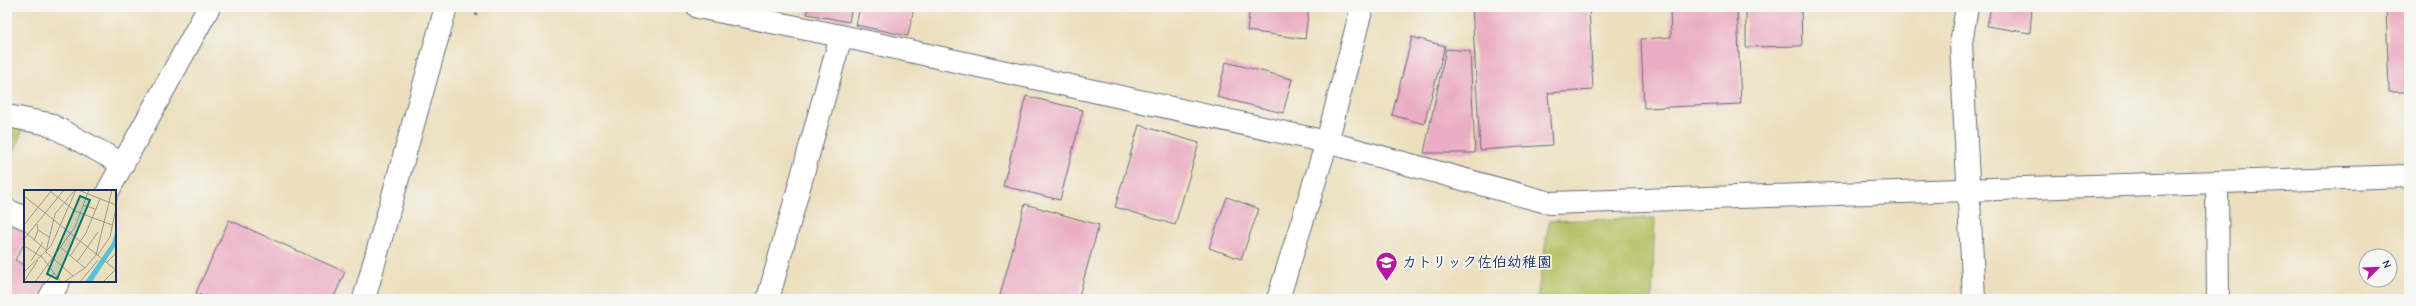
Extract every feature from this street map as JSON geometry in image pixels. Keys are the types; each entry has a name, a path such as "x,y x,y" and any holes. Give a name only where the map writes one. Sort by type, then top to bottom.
{"street":[{"path":"109,190 209,7"},
{"path":"364,299 446,7"},
{"path":"698,7 841,36 1327,142 1550,203 2409,176"},
{"path":"1278,299 1327,142 1362,7"},
{"path":"1967,7 1961,43 1970,190 1974,299"},
{"path":"768,299 841,36"},
{"path":"7,116 49,124 123,164"},
{"path":"2217,182 2218,299"},
{"path":"7,210 24,218"},
{"path":"49,299 58,282"}],"green space":[{"path":"7,124 23,128 7,172"},
{"path":"1655,218 1652,299 1537,299 1549,221"}],"building":[{"path":"808,7 852,7 849,22 807,14"},
{"path":"860,7 914,7 908,36 856,25"},
{"path":"1250,7 1309,7 1305,39 1247,31"},
{"path":"1472,7 1589,7 1593,90 1548,93 1552,145 1480,150"},
{"path":"1670,7 1737,7 1741,104 1644,108 1641,39 1671,37"},
{"path":"1746,7 1801,7 1802,46 1746,47"},
{"path":"1991,7 2032,7 2030,33 1987,26"},
{"path":"2386,7 2409,7 2409,92 2389,92"},
{"path":"1412,37 1445,46 1424,124 1392,115"},
{"path":"1446,49 1470,51 1475,153 1424,153"},
{"path":"1226,62 1292,79 1283,113 1217,97"},
{"path":"1026,96 1083,110 1060,200 1003,186"},
{"path":"1139,125 1199,143 1175,225 1115,207"},
{"path":"1227,197 1259,209 1241,259 1209,248"},
{"path":"1025,204 1099,225 1078,299 999,299"},
{"path":"7,215 24,224 24,244 15,260 24,264 24,282 46,282 37,299 7,299"},
{"path":"229,220 345,272 333,299 210,299 196,293"}],"place":[{"name":"カトリック佐伯幼稚園","path":"1387,282"}]}
